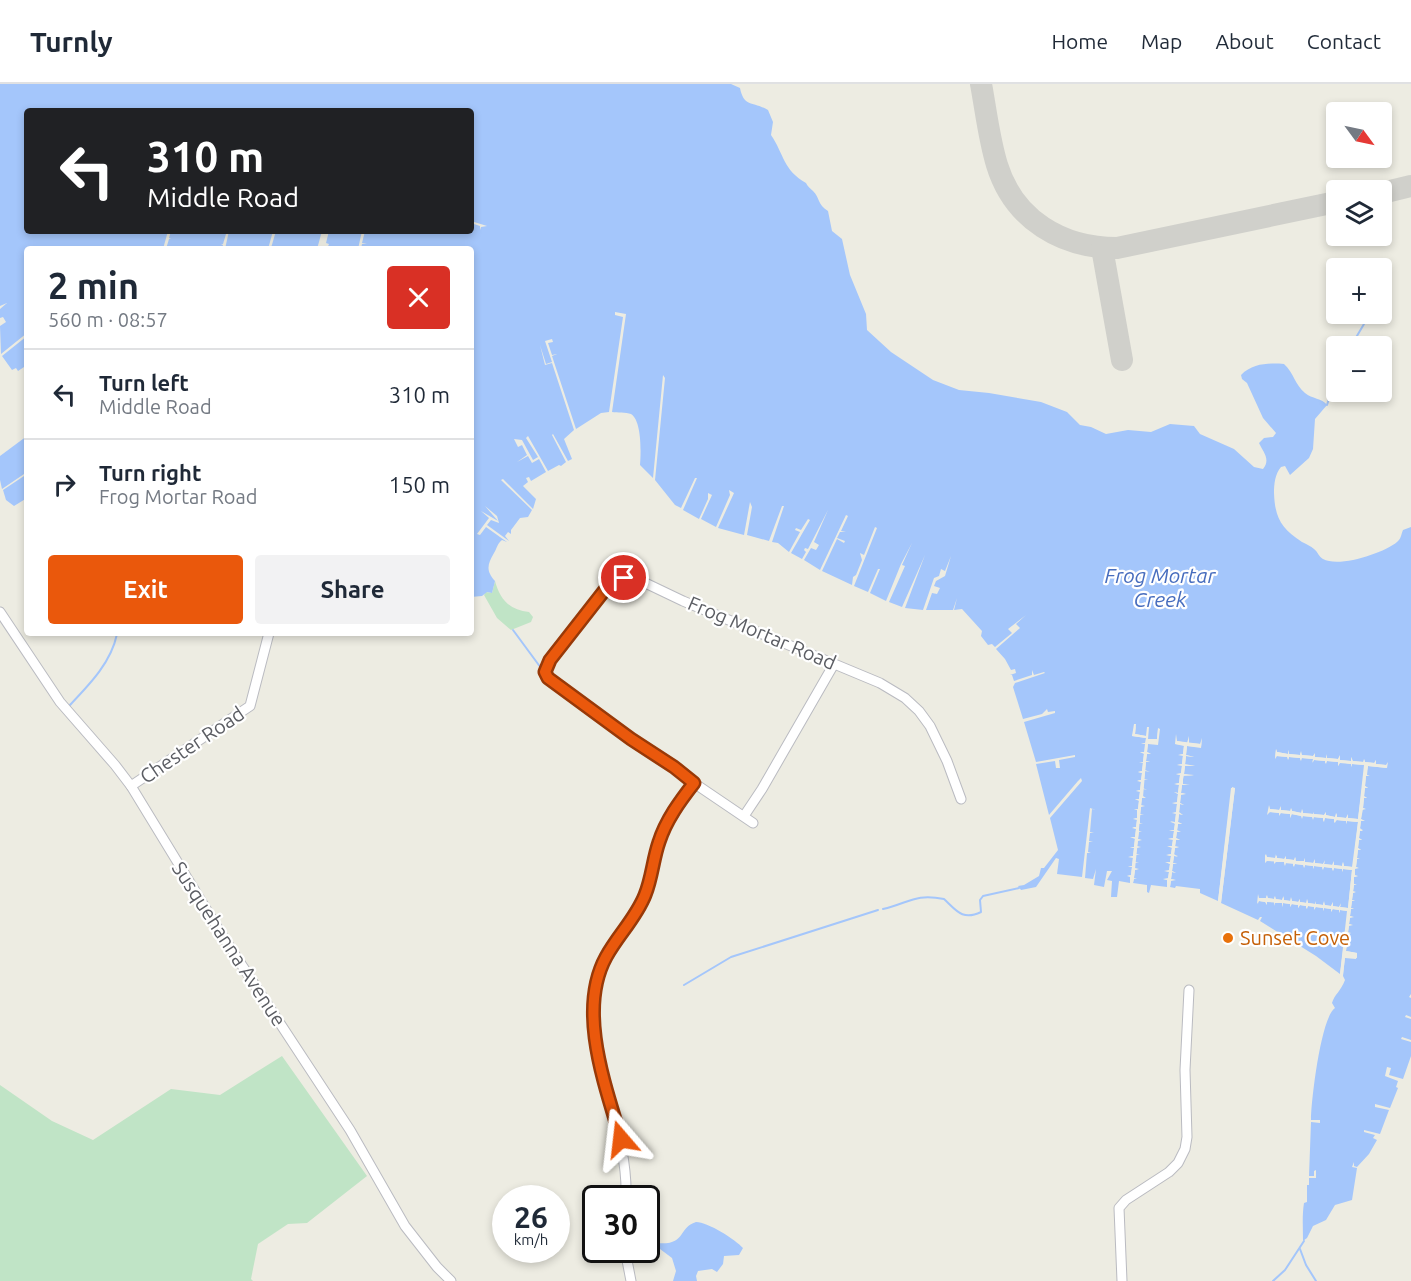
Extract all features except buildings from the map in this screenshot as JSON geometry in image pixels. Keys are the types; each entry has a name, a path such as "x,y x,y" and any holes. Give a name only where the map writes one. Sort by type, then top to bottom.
{"street":[{"name":"Frog Mortar Road","path":"694,783 548,678 545,672 550,660 604,591 624,578 637,579 683,601 890,688 919,711 936,737 961,800"},
{"name":"Susquehanna Avenue","path":"0,612 60,702 115,765 130,786 222,935 350,1130 405,1226 451,1281"},
{"name":"Chester Road","path":"130,786 250,706 268,636"},
{"path":"744,816 834,664"},
{"path":"627,1185 621,1139 603,1077 595,1034 598,978 606,956 645,896 664,830 694,783 753,823"},
{"path":"1122,1281 1119,1208 1126,1200 1168,1172 1178,1163 1185,1149 1187,1137 1185,1070 1189,990"},
{"path":"628,1263 631,1281"}],"green space":[{"path":"495,581 503,599 516,609 529,612 533,617 531,622 511,630 497,618 484,595 486,592 492,593"},
{"path":"282,1056 367,1176 307,1223 288,1224 258,1244 251,1279 253,1281 0,1281 0,1085 52,1121 93,1140 171,1089 220,1095"}],"water":[{"name":"Frog Mortar Creek","path":"0,84 731,84 740,88 744,99 768,110 773,122 771,135 788,167 806,183 828,211 832,231 842,239 850,275 866,314 867,330 891,352 933,380 959,390 1041,402 1067,412 1080,425 1106,434 1128,430 1151,432 1170,424 1194,426 1200,434 1234,449 1254,467 1263,469 1266,459 1259,443 1264,438 1273,437 1276,433 1263,418 1241,375 1256,366 1284,364 1302,390 1327,405 1315,419 1313,449 1309,458 1290,475 1285,466 1281,467 1276,476 1275,502 1280,522 1295,537 1313,548 1320,557 1339,562 1382,551 1398,541 1403,530 1411,527 1411,994 1409,997 1411,998 1411,1017 1406,1015 1405,1017 1411,1019 1411,1040 1402,1037 1401,1039 1411,1042 1411,1056 1403,1079 1389,1075 1391,1068 1387,1067 1385,1076 1398,1081 1396,1087 1398,1088 1390,1108 1375,1104 1375,1107 1389,1110 1380,1134 1364,1130 1364,1132 1375,1135 1373,1138 1377,1140 1369,1154 1357,1167 1354,1166 1354,1162 1352,1167 1357,1168 1352,1200 1335,1205 1326,1220 1313,1226 1303,1241 1303,1212 1304,1203 1307,1202 1307,1185 1309,1185 1309,1178 1316,1178 1316,1170 1314,1176 1309,1176 1311,1122 1320,1123 1320,1120 1311,1120 1321,1042 1325,1027 1335,1008 1332,1003 1345,980 1343,976 1345,957 1357,958 1357,953 1346,951 1347,942 1350,942 1347,941 1348,934 1351,934 1348,933 1349,925 1352,925 1349,924 1350,917 1353,917 1350,916 1351,909 1354,909 1351,908 1352,901 1355,900 1352,900 1356,884 1354,884 1354,877 1358,876 1355,876 1355,868 1358,868 1356,867 1357,859 1359,859 1357,858 1358,849 1361,850 1358,848 1359,839 1362,840 1359,838 1360,830 1363,830 1360,829 1361,820 1364,821 1361,819 1363,809 1365,809 1363,808 1364,798 1367,798 1364,797 1365,787 1368,788 1365,786 1366,776 1369,776 1366,775 1368,766 1387,768 1386,765 1376,764 1376,760 1375,763 1365,762 1364,759 1364,762 1352,761 1351,757 1351,761 1340,760 1340,756 1338,759 1327,758 1326,755 1326,758 1314,757 1315,754 1313,756 1301,755 1301,752 1300,755 1289,754 1288,750 1288,754 1277,752 1276,749 1275,759 1276,756 1288,757 1288,760 1289,757 1300,758 1301,761 1301,758 1313,759 1313,762 1314,760 1326,761 1326,764 1327,761 1338,762 1338,766 1340,762 1351,764 1352,767 1352,764 1365,765 1358,819 1348,818 1348,815 1346,818 1337,817 1336,813 1335,817 1325,815 1326,812 1324,815 1303,813 1303,809 1302,813 1292,811 1291,808 1291,811 1281,810 1281,807 1280,810 1270,809 1270,806 1269,812 1290,814 1290,818 1291,814 1323,818 1324,822 1325,818 1335,819 1335,823 1336,820 1346,821 1346,824 1347,821 1358,822 1353,867 1344,866 1343,862 1342,866 1334,865 1334,862 1333,865 1324,864 1325,861 1323,864 1315,863 1315,860 1314,863 1305,862 1305,858 1304,862 1295,861 1296,857 1294,860 1286,859 1286,856 1285,859 1276,858 1276,854 1275,858 1267,857 1265,854 1265,863 1266,861 1284,862 1285,866 1285,863 1294,864 1294,867 1295,864 1304,865 1304,868 1305,865 1313,866 1313,869 1314,866 1323,867 1322,870 1324,867 1332,868 1333,871 1334,868 1342,869 1342,872 1343,869 1352,870 1348,908 1340,907 1341,904 1339,907 1332,906 1333,902 1331,906 1324,905 1323,902 1323,905 1308,903 1308,899 1307,903 1300,902 1300,899 1299,902 1292,901 1291,898 1291,901 1283,900 1283,897 1282,900 1275,899 1275,896 1274,899 1267,898 1266,895 1266,898 1259,898 1258,904 1259,901 1266,902 1266,905 1267,902 1282,903 1282,907 1283,903 1290,904 1290,907 1291,904 1298,905 1298,908 1300,905 1306,906 1307,909 1308,906 1323,908 1323,911 1324,908 1331,909 1331,912 1332,909 1339,910 1339,913 1340,910 1348,911 1340,974 1260,921 1262,917 1258,920 1221,903 1235,788 1231,788 1218,901 1200,893 1200,889 1170,887 1171,880 1175,880 1171,879 1172,872 1176,873 1172,871 1173,864 1177,863 1173,863 1174,856 1178,855 1174,855 1175,848 1179,848 1175,847 1176,840 1180,840 1176,838 1178,824 1182,824 1178,822 1179,814 1183,815 1179,813 1180,804 1184,805 1180,803 1181,794 1186,794 1181,793 1182,785 1187,784 1182,784 1184,775 1194,776 1184,774 1185,766 1195,766 1185,765 1186,756 1194,757 1186,755 1187,746 1201,747 1202,738 1201,744 1177,741 1175,744 1184,745 1183,754 1179,755 1183,755 1182,764 1177,765 1182,765 1181,774 1176,774 1180,775 1179,783 1175,784 1179,785 1178,793 1174,792 1178,794 1177,803 1172,803 1177,804 1175,822 1170,822 1175,823 1174,830 1169,831 1174,831 1173,838 1168,839 1173,839 1172,846 1168,846 1172,847 1171,854 1167,855 1171,856 1170,863 1166,862 1170,864 1169,871 1166,871 1169,872 1168,879 1163,879 1168,880 1167,887 1151,885 1149,893 1147,885 1133,883 1135,870 1138,869 1135,869 1138,840 1141,840 1138,839 1142,797 1145,798 1143,797 1146,762 1150,762 1146,761 1147,753 1151,754 1147,752 1148,743 1158,744 1158,729 1157,739 1148,739 1146,736 1135,734 1136,725 1132,736 1146,738 1146,743 1141,744 1145,744 1144,752 1140,752 1144,753 1142,771 1138,772 1142,773 1141,781 1137,781 1141,782 1140,790 1136,791 1140,791 1139,799 1135,799 1139,800 1138,809 1134,809 1138,810 1137,818 1133,819 1137,819 1136,828 1132,829 1136,829 1135,837 1131,837 1135,838 1134,847 1130,847 1134,848 1133,856 1129,857 1133,857 1132,866 1128,866 1132,867 1131,875 1127,876 1131,876 1130,883 1119,881 1117,897 1111,897 1112,881 1107,880 1112,871 1107,871 1104,887 1094,885 1096,869 1093,879 1085,878 1087,853 1091,853 1088,852 1089,842 1093,842 1089,841 1090,833 1094,833 1090,832 1092,809 1096,810 1090,808 1082,877 1057,874 1059,859 1056,858 1036,887 1021,890 1018,886 1039,876 1041,868 1044,868 1058,850 1050,818 1082,781 1081,778 1049,815 1036,764 1055,761 1056,768 1060,768 1059,760 1075,757 1075,755 1036,762 1024,722 1055,713 1055,711 1048,712 1047,709 1042,714 1023,719 1013,687 1015,683 1045,673 1034,675 1032,670 1032,675 1014,681 1010,675 1016,673 1015,669 1011,670 996,649 1020,628 1016,624 1026,615 1008,629 1012,633 995,647 992,644 988,645 981,636 982,631 962,609 954,610 957,598 953,610 926,610 932,593 937,594 940,588 934,586 936,581 945,576 951,556 945,571 941,569 939,576 934,578 923,610 905,608 925,555 902,607 889,602 905,566 902,565 912,543 901,564 886,601 870,593 880,569 868,592 854,586 877,528 875,527 864,555 860,553 862,560 853,577 852,585 822,571 837,539 844,543 845,541 837,538 840,532 846,532 841,531 848,516 846,515 820,570 804,560 811,548 816,550 819,545 814,542 828,510 808,549 805,548 806,552 802,559 791,553 810,520 808,519 801,530 796,528 795,530 800,532 789,552 778,543 772,542 784,506 782,506 769,541 747,535 752,507 750,502 744,535 718,528 734,493 729,490 730,495 716,527 701,519 712,495 708,493 708,499 699,519 683,510 697,478 681,508 675,505 655,480 665,378 663,375 653,478 640,465 640,438 635,418 629,413 612,412 626,314 615,312 615,315 623,317 609,412 601,413 576,429 552,356 557,354 552,355 548,343 553,342 552,339 545,341 552,362 546,364 540,345 545,365 552,363 574,430 564,439 572,459 568,461 553,434 566,462 548,471 528,436 526,438 538,457 533,460 522,440 514,439 518,447 522,445 527,455 517,462 528,456 532,463 539,459 546,472 531,481 529,477 526,478 528,482 523,486 536,499 533,509 503,479 501,480 532,510 528,517 520,518 511,530 511,534 508,532 505,536 509,541 487,525 491,520 499,523 497,516 485,506 498,521 481,511 489,518 477,534 480,535 486,527 507,542 502,540 499,543 489,564 490,574 495,581 492,593 487,592 482,596 474,597 474,246 362,246 367,244 362,243 364,234 474,234 474,224 480,226 480,230 481,227 487,226 474,222 474,108 24,108 24,234 167,234 164,246 24,246 24,335 1,354 0,326 6,322 3,317 0,318 0,309 7,303 0,306"},
{"path":"170,234 226,234 221,244 223,246 167,246 171,239 169,238"},
{"path":"228,234 272,234 269,246 226,246"},
{"path":"275,234 321,234 318,246 272,246"},
{"path":"328,234 361,234 359,246 328,246 329,244 326,243"},
{"path":"24,338 24,367 18,371 16,368 12,370 2,356"},
{"path":"24,438 24,474 2,489 0,480 0,456"},
{"path":"24,476 24,500 14,506 6,500 3,490"},
{"path":"696,1222 707,1225 743,1248 739,1255 724,1256 723,1264 717,1272 712,1269 698,1271 697,1281 673,1281 676,1271 672,1258 660,1249 660,1243 673,1242"}],"pier":[{"path":"1134,724 1136,724 1135,734 1146,736 1147,727 1149,727 1148,739 1157,739 1158,728 1160,729 1158,745 1148,744 1147,752 1151,754 1147,754 1146,761 1150,762 1146,762 1145,770 1150,772 1145,771 1144,779 1148,780 1144,780 1143,788 1147,790 1143,789 1143,796 1146,798 1142,798 1141,805 1145,806 1141,807 1140,814 1144,815 1140,815 1140,823 1143,823 1139,824 1139,831 1142,832 1139,832 1138,839 1142,840 1138,841 1137,846 1141,847 1137,848 1136,854 1140,854 1136,855 1135,862 1139,862 1135,863 1135,868 1139,869 1135,870 1134,878 1137,879 1130,883 1130,877 1127,876 1131,875 1132,867 1128,866 1132,866 1133,858 1128,857 1133,856 1134,848 1130,847 1134,847 1135,839 1130,837 1135,837 1136,829 1132,827 1136,827 1137,820 1133,819 1137,818 1137,810 1134,810 1138,809 1139,801 1135,799 1139,799 1140,792 1136,791 1140,790 1141,782 1137,780 1141,780 1142,773 1138,772 1142,771 1143,763 1139,762 1143,762 1144,754 1140,752 1145,752 1145,744 1141,744 1145,743 1146,738 1132,736"},
{"path":"1176,734 1177,741 1187,743 1189,736 1189,743 1200,744 1202,738 1201,748 1187,746 1186,755 1194,757 1186,756 1185,764 1195,766 1185,766 1184,774 1194,775 1183,776 1183,784 1190,785 1182,785 1181,793 1186,794 1181,795 1180,803 1184,805 1180,804 1179,812 1183,815 1179,814 1178,822 1182,824 1178,824 1177,830 1181,832 1177,832 1176,838 1180,840 1176,840 1175,846 1179,847 1175,848 1174,854 1178,857 1174,856 1173,863 1177,864 1173,864 1172,871 1176,873 1172,872 1171,879 1176,880 1171,881 1170,887 1167,887 1167,880 1163,879 1168,878 1169,872 1164,871 1169,870 1170,864 1165,862 1170,862 1171,856 1166,855 1171,854 1172,848 1167,846 1172,846 1173,840 1168,839 1173,838 1174,831 1169,831 1174,830 1175,824 1170,821 1175,822 1176,814 1172,813 1176,812 1177,804 1172,803 1177,802 1178,794 1174,792 1178,793 1179,785 1174,784 1179,783 1180,775 1176,774 1181,773 1182,766 1177,765 1182,764 1183,756 1178,755 1183,754 1184,746 1175,744"},
{"path":"1276,749 1277,752 1288,754 1288,750 1289,754 1300,755 1301,751 1302,755 1313,756 1315,753 1315,757 1326,758 1326,754 1327,758 1338,759 1340,755 1340,760 1351,761 1351,757 1353,761 1363,762 1364,759 1365,762 1374,763 1376,760 1376,764 1386,765 1388,762 1387,768 1368,766 1367,775 1370,776 1366,776 1365,786 1368,788 1365,788 1364,796 1367,798 1364,798 1363,808 1366,809 1362,810 1361,819 1365,821 1361,821 1360,828 1363,831 1360,831 1359,838 1362,840 1359,840 1358,848 1361,850 1358,850 1357,858 1360,859 1357,859 1356,867 1359,868 1355,869 1355,875 1358,876 1354,877 1354,884 1357,884 1354,885 1353,891 1356,892 1353,893 1352,900 1355,900 1352,901 1351,908 1354,909 1351,909 1350,916 1354,917 1350,918 1349,924 1353,925 1349,926 1348,932 1351,933 1348,934 1347,940 1350,942 1347,942 1346,951 1357,953 1356,959 1345,958 1342,982 1335,974 1340,974 1347,911 1340,910 1339,913 1339,910 1333,909 1331,912 1331,909 1324,908 1323,911 1323,908 1316,907 1314,910 1314,907 1308,906 1306,909 1306,906 1300,905 1298,908 1298,905 1292,904 1290,907 1290,904 1283,903 1282,907 1282,903 1275,903 1274,906 1274,902 1267,902 1267,905 1259,901 1257,904 1258,894 1259,898 1266,898 1267,895 1268,898 1274,899 1275,896 1276,899 1282,900 1284,896 1284,900 1290,901 1291,897 1292,901 1298,902 1300,899 1300,902 1306,903 1307,899 1308,903 1315,904 1316,901 1316,904 1323,905 1324,901 1325,905 1331,906 1333,902 1333,906 1339,907 1341,903 1340,907 1348,908 1352,870 1343,869 1342,872 1342,869 1334,868 1333,871 1332,868 1324,867 1323,870 1322,867 1314,866 1314,869 1313,866 1305,865 1304,868 1303,865 1295,864 1293,867 1293,863 1286,863 1285,866 1284,862 1274,864 1274,861 1267,861 1265,863 1266,854 1267,857 1275,858 1277,855 1277,858 1284,859 1286,856 1286,859 1294,860 1295,857 1296,861 1304,861 1305,858 1305,862 1313,863 1315,859 1315,863 1323,864 1325,860 1324,864 1332,865 1334,861 1334,865 1342,866 1343,862 1344,866 1352,867 1358,822 1347,821 1346,824 1346,821 1337,820 1334,823 1334,819 1325,818 1323,822 1323,818 1314,817 1313,820 1312,817 1303,816 1302,819 1301,816 1292,814 1290,818 1290,814 1281,813 1279,816 1279,813 1270,812 1267,815 1269,805 1270,809 1279,810 1281,806 1281,810 1290,811 1291,808 1292,811 1301,813 1302,809 1303,813 1313,814 1313,812 1324,815 1326,812 1326,815 1335,817 1337,813 1337,817 1346,818 1348,814 1348,818 1358,819 1364,765 1352,764 1352,767 1351,764 1340,763 1338,766 1338,762 1327,761 1325,764 1325,761 1314,760 1312,763 1313,759 1302,758 1301,761 1300,758 1289,757 1288,760 1287,757 1277,756 1275,759"},
{"path":"1232,787 1235,788 1221,903 1218,901"}],"waterway":[{"name":"Frog Mortar Creek","path":"1357,336 1364,324"},
{"path":"513,630 541,668"},
{"name":"Frog Mortar Creek","path":"69,706 104,664 110,655 116,636"},
{"name":"Frog Mortar Creek","path":"883,909 919,898 934,897 944,899 960,913 969,915 981,912 980,900 983,896 1019,888"},
{"name":"Frog Mortar Creek","path":"684,985 731,957 878,910"},
{"path":"1273,1281 1285,1270 1304,1241"},
{"path":"1300,1249 1316,1281"}],"taxiway":[{"path":"981,84 997,165 1015,201 1043,227 1077,243 1117,248 1326,204"},
{"path":"1392,191 1411,186"},
{"path":"1102,248 1122,360"}],"place":[{"name":"Sunset Cove","path":"1228,938"}],"route":[{"path":"621,1139 603,1077 595,1034 598,978 606,956 628,926 645,896 659,841 669,818 694,783 548,678 545,675 545,669 604,591 624,578"}]}
